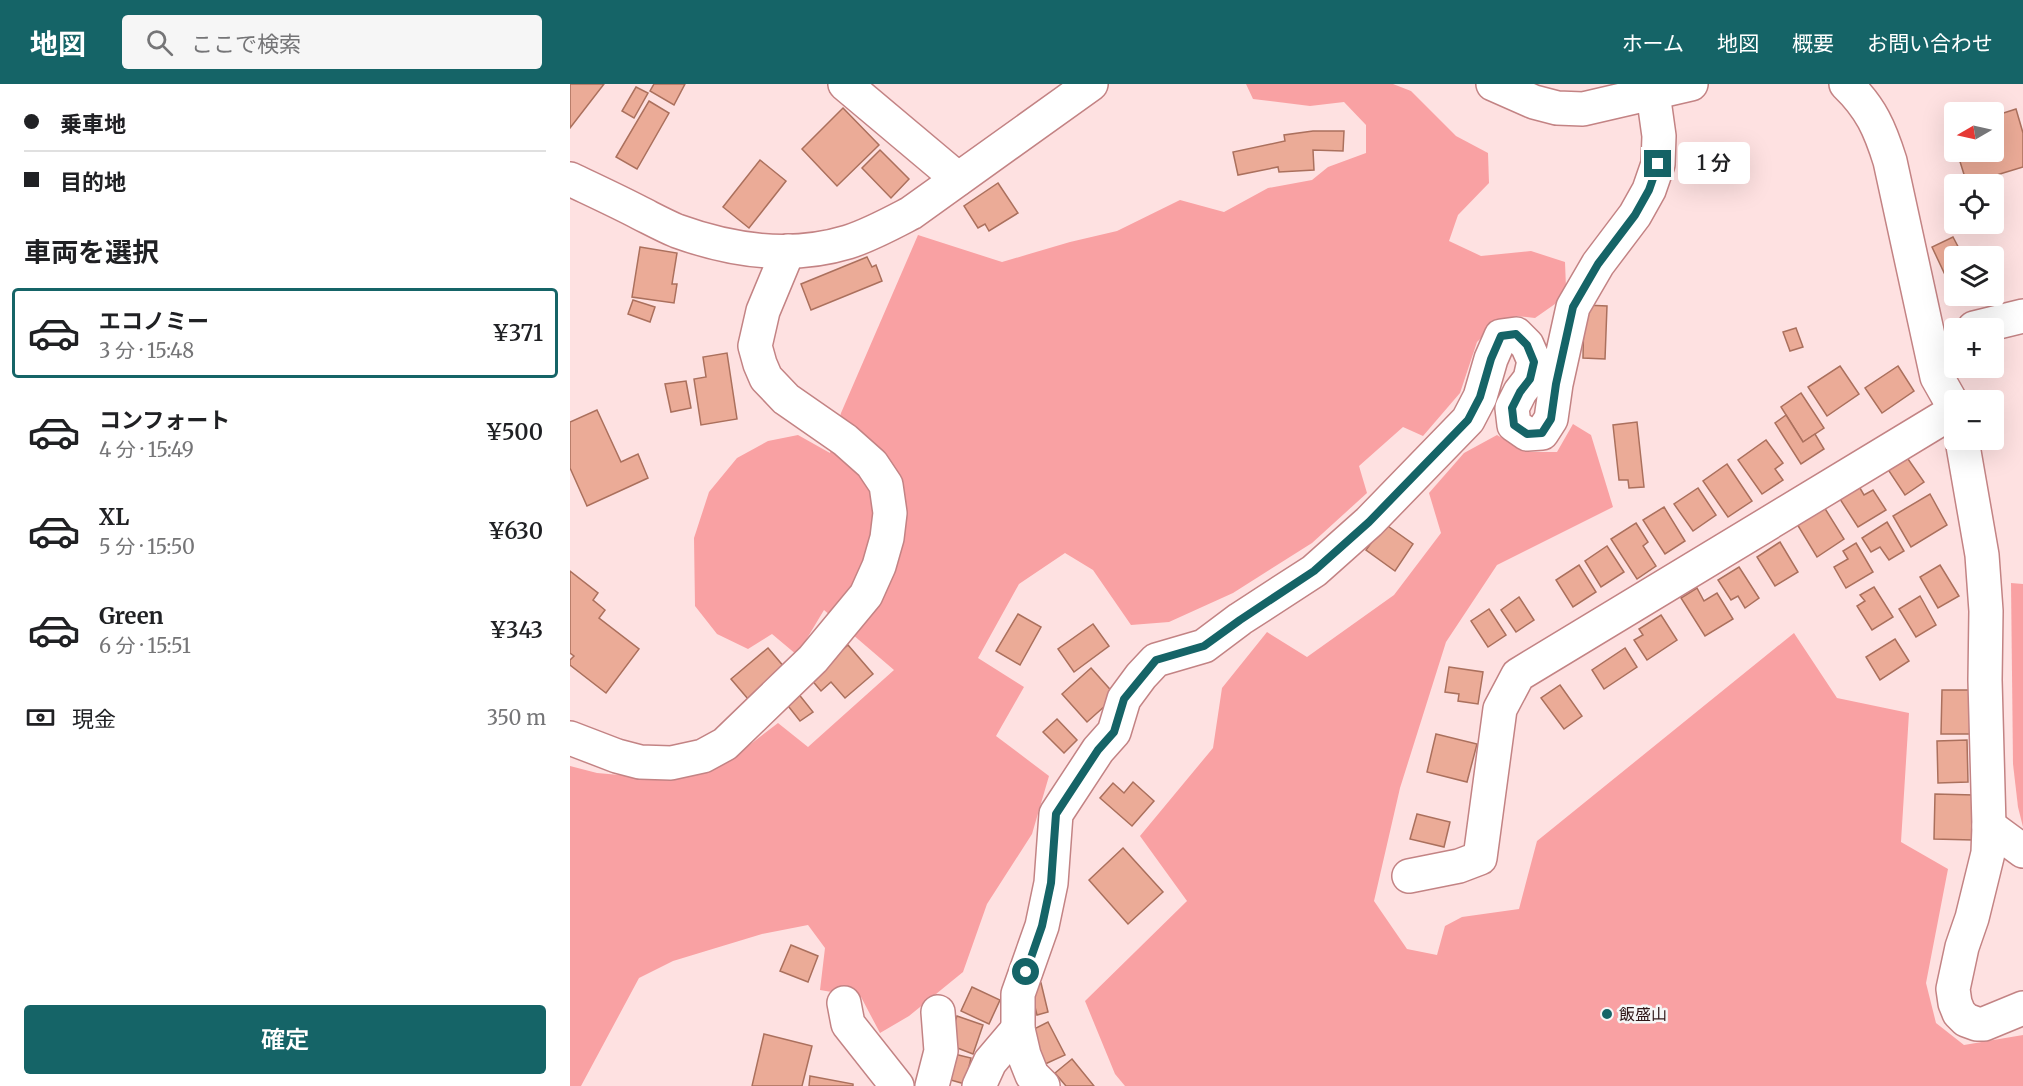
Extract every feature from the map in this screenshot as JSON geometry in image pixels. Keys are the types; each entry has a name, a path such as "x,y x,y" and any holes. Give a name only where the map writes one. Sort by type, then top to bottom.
{"street":[{"path":"845,84 958,179"},
{"path":"570,178 675,230 696,237 747,249 788,251 828,246 848,242 879,230 911,213 1091,84"},
{"path":"1493,84 1534,102 1557,108 1583,109 1676,87"},
{"path":"1846,84 1866,105 1880,129 1942,336 1937,377 1944,390"},
{"path":"1043,1086 1032,1075 1018,1029 1018,994 1042,926 1051,883 1056,814 1098,750 1114,732 1124,699 1141,675 1156,660 1204,646 1314,571 1369,522 1468,420 1480,397 1491,359 1501,336 1516,334 1527,345 1534,362 1530,379 1512,408 1514,425 1527,434 1542,433 1551,419 1556,384 1573,307 1598,264 1635,215 1649,190 1658,164 1659,136 1676,87"},
{"path":"570,738 640,762 671,763 704,756 725,744 813,659 866,595 879,566 887,538 890,513 886,485 872,464 845,440 786,399 766,378 759,364 756,346 763,311 788,251"},
{"path":"2004,321 2023,316"},
{"path":"1410,876 1459,866 1480,858 1500,709 1518,675 1944,417"},
{"path":"1964,450 1982,555 1986,611 1985,680 1989,826 1988,853 1953,989 1959,1013 1966,1020 1977,1024 1984,1024 2023,1008"},
{"path":"1989,826 2023,851"},
{"path":"844,1003 848,1024 897,1086"},
{"path":"932,1086 941,1051 938,1012"},
{"path":"979,1086 990,1062 1018,1029"}],"shaded area":[{"path":"1246,84 1393,84 1411,91 1456,136 1488,153 1489,183 1458,215 1449,241 1481,256 1531,251 1565,262 1566,288 1555,304 1535,318 1516,316 1488,331 1477,342 1460,393 1423,436 1403,427 1359,466 1367,493 1312,543 1233,593 1169,622 1131,625 1093,570 1065,553 1019,584 978,658 1024,687 996,736 1049,776 1032,834 987,904 963,972 909,1016 880,1033 861,997 820,990 825,948 808,925 762,934 673,961 639,978 581,1086 570,1086 570,766 597,773 654,778 726,763 778,723 808,747 894,670 824,610 797,655 772,634 748,649 717,634 695,606 694,538 709,492 737,458 768,441 798,435 830,453 841,413 918,235 1002,262 1117,231 1180,200 1224,212 1268,188 1312,180 1328,167 1366,153 1366,125 1344,102 1310,106 1253,99"},
{"path":"1573,424 1591,435 1613,507 1497,565 1446,642 1400,788 1374,901 1407,949 1437,955 1445,926 1462,917 1519,909 1537,841 1794,633 1837,698 1909,713 1901,842 1948,869 1926,983 1936,1023 1964,1045 2023,1035 2023,1086 1125,1086 1115,1074 1085,1001 1187,901 1140,836 1213,748 1222,688 1267,632 1307,657 1394,595 1441,533 1429,493 1464,453 1497,435 1526,452 1557,452"},
{"path":"2011,583 2023,584 2023,827 2018,807 2013,764"}],"building":[{"path":"570,84 604,84 570,128"},
{"path":"654,84 685,84 674,105 650,91"},
{"path":"636,87 648,93 634,118 622,111"},
{"path":"649,101 669,113 637,169 616,157"},
{"path":"843,108 879,145 837,186 802,149"},
{"path":"2016,109 2023,133 2023,167 2000,174 1964,174 1960,162 2004,162 2004,113"},
{"path":"1313,131 1344,131 1343,151 1313,150 1314,170 1279,172 1278,167 1238,175 1233,152 1285,141 1284,135"},
{"path":"880,150 909,179 891,198 862,168"},
{"path":"760,160 786,181 749,228 723,207"},
{"path":"998,183 1018,213 989,231 985,224 978,228 964,206"},
{"path":"1953,237 1958,246 1944,246 1944,273 1932,247"},
{"path":"640,247 677,253 672,284 677,284 674,303 632,297"},
{"path":"867,257 872,267 876,265 882,281 811,310 801,284"},
{"path":"633,300 655,307 650,322 628,314"},
{"path":"1584,305 1607,306 1605,359 1583,358"},
{"path":"1796,328 1803,347 1790,351 1783,332"},
{"path":"727,353 737,419 701,425 694,379 706,377 703,357"},
{"path":"1840,366 1859,394 1827,416 1808,387"},
{"path":"1898,366 1914,391 1882,413 1865,388"},
{"path":"686,381 691,408 671,412 665,384"},
{"path":"1801,393 1824,428 1803,442 1781,407"},
{"path":"597,410 621,462 638,454 648,478 587,506 570,468 570,422"},
{"path":"1786,415 1803,442 1815,434 1824,449 1801,464 1775,423"},
{"path":"1637,422 1644,487 1629,488 1628,480 1619,480 1613,425"},
{"path":"1766,440 1783,463 1775,469 1783,480 1762,494 1738,460"},
{"path":"1899,446 1924,482 1905,495 1881,459"},
{"path":"1727,464 1752,501 1728,517 1703,481"},
{"path":"1857,483 1864,495 1873,490 1886,510 1858,527 1838,496"},
{"path":"1698,488 1716,515 1693,531 1674,504"},
{"path":"1930,494 1947,525 1911,547 1893,516"},
{"path":"1664,507 1685,541 1665,554 1643,520"},
{"path":"1824,507 1844,539 1817,557 1797,524"},
{"path":"1887,522 1904,551 1889,560 1880,547 1871,552 1862,538"},
{"path":"1636,523 1648,542 1643,546 1656,566 1637,579 1611,539"},
{"path":"1385,524 1413,544 1395,571 1366,550"},
{"path":"1780,542 1798,572 1775,586 1757,557"},
{"path":"1856,543 1873,572 1846,588 1834,567 1848,559 1843,551"},
{"path":"1607,546 1624,572 1601,587 1585,561"},
{"path":"1579,565 1596,592 1573,607 1556,580"},
{"path":"1940,565 1959,596 1938,608 1920,577"},
{"path":"1739,567 1759,598 1745,608 1738,596 1731,600 1718,580"},
{"path":"570,571 598,593 593,600 605,610 599,618 639,649 606,693 570,665 570,660 574,656 570,653"},
{"path":"1874,587 1893,617 1872,630 1857,606 1865,601 1860,595"},
{"path":"1697,588 1704,601 1717,593 1733,619 1705,636 1681,598"},
{"path":"1920,596 1936,625 1916,637 1899,609"},
{"path":"1519,597 1534,620 1516,632 1501,610"},
{"path":"1489,609 1506,635 1488,647 1471,621"},
{"path":"1018,614 1041,627 1020,665 996,651"},
{"path":"1661,615 1677,640 1647,660 1634,640 1643,635 1639,629"},
{"path":"1093,624 1109,646 1074,672 1058,649"},
{"path":"1895,639 1909,661 1880,680 1866,657"},
{"path":"848,645 873,674 845,698 831,682 821,691 810,678"},
{"path":"768,648 785,668 748,699 731,679"},
{"path":"1625,648 1637,667 1604,689 1592,670"},
{"path":"1449,667 1483,672 1478,704 1458,701 1459,694 1445,692"},
{"path":"1091,668 1116,696 1087,722 1062,694"},
{"path":"1560,685 1582,716 1564,729 1541,698"},
{"path":"1942,690 1970,690 1970,734 1941,734"},
{"path":"797,692 813,712 800,721 785,702"},
{"path":"1057,719 1077,740 1064,753 1043,732"},
{"path":"1436,734 1477,744 1467,782 1427,772"},
{"path":"1967,740 1968,782 1938,783 1937,741"},
{"path":"1133,782 1154,801 1132,826 1100,798 1113,783 1124,793"},
{"path":"1935,794 1974,795 1973,840 1934,839"},
{"path":"1417,814 1450,822 1444,847 1410,839"},
{"path":"1123,848 1163,892 1128,924 1089,880"},
{"path":"791,945 818,956 808,982 780,971"},
{"path":"1041,983 1048,1012 1037,1015 1030,987"},
{"path":"972,987 1000,1000 989,1024 961,1011"},
{"path":"957,1016 983,1025 973,1054 947,1044"},
{"path":"1048,1022 1065,1055 1043,1065 1026,1033"},
{"path":"764,1034 812,1046 802,1086 752,1086"},
{"path":"946,1052 971,1058 965,1084 940,1077"},
{"path":"1072,1059 1094,1086 1066,1086 1055,1073"},
{"path":"810,1076 853,1084 853,1086 809,1086"}],"place":[{"name":"飯盛山","path":"1607,1014"}],"route":[{"path":"1026,972 1042,926 1051,883 1056,814 1098,750 1114,732 1124,699 1141,675 1156,660 1204,646 1314,571 1369,522 1468,420 1480,397 1491,359 1501,336 1516,334 1527,345 1534,362 1530,379 1512,408 1514,425 1527,434 1542,433 1551,419 1556,384 1573,307 1598,264 1635,215 1649,190 1658,164"}]}
